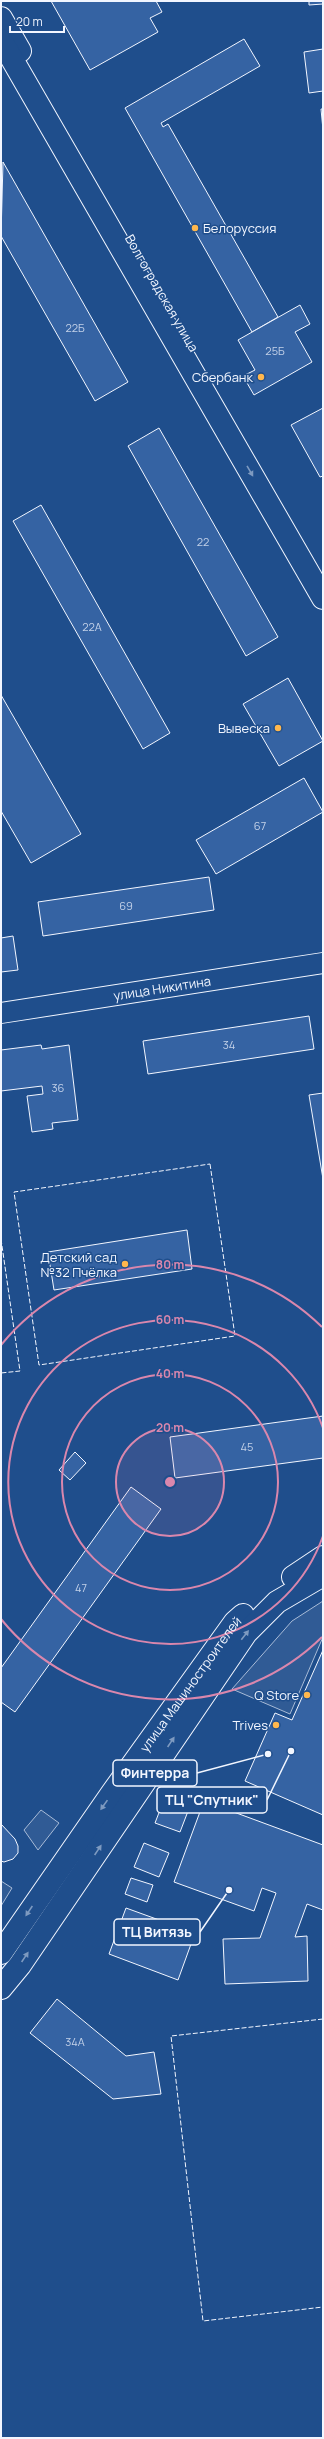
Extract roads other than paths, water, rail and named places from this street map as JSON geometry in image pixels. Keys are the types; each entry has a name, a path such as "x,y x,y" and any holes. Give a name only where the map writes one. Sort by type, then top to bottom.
{"main road":[{"name":"Волгоградская улица","path":"1,18 323,567"},
{"path":"1,40 323,598"},
{"name":"улица Машиностроителей","path":"1,1953 112,1793 235,1622 274,1588 323,1557"},
{"path":"1,1988 20,1965 246,1633 278,1602 323,1575"}],"street":[{"name":"улица Никитина","path":"1,1013 323,963"}],"place":[{"name":"Белоруссия","path":"195,228"},
{"name":"Сбербанк","path":"261,377"},
{"name":"Вывеска","path":"278,728"},
{"name":"Детский сад №32 Пчёлка","path":"125,1264"},
{"name":"Q Store","path":"307,1695"},
{"name":"Trives","path":"276,1725"},
{"name":"ТЦ \"Спутник\"","path":"291,1751"},
{"name":"Финтерра","path":"268,1754"},
{"name":"ТЦ Витязь","path":"229,1890"}]}
